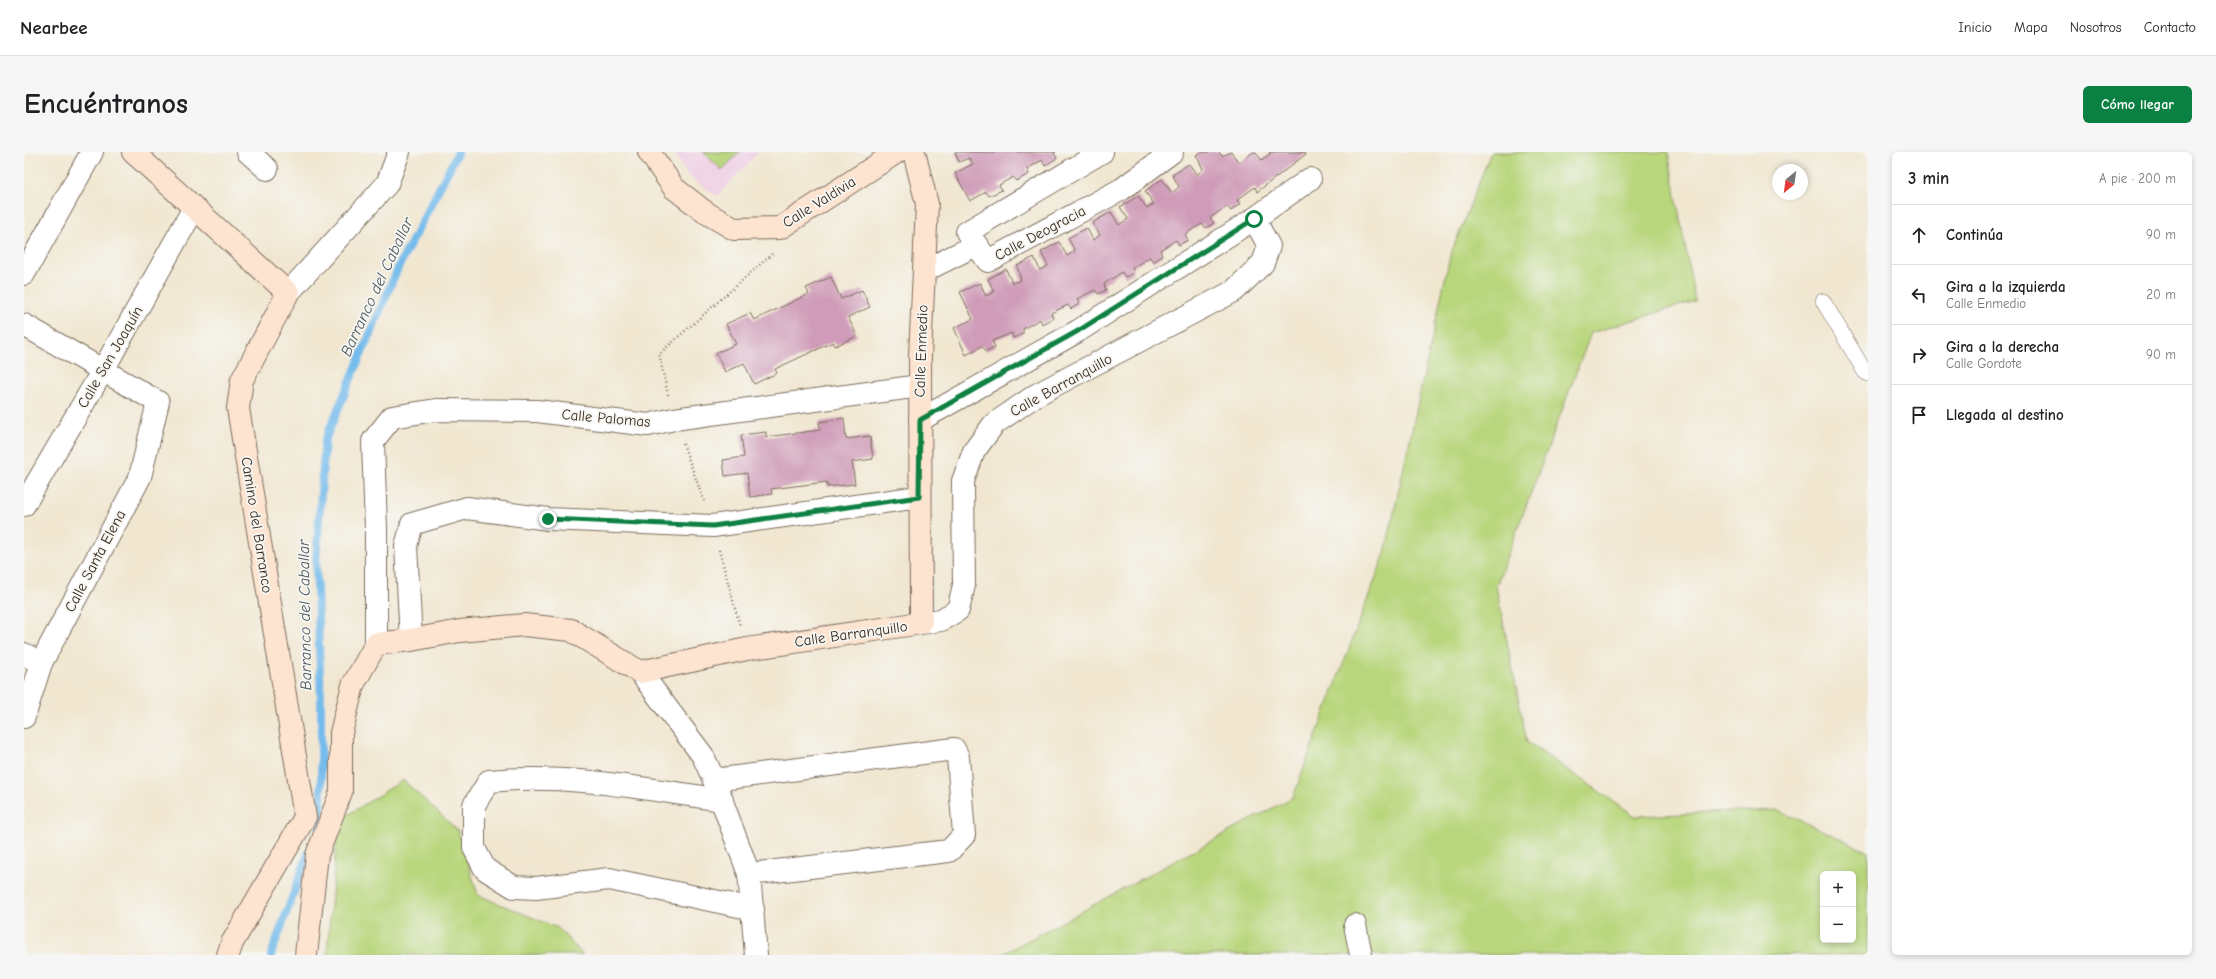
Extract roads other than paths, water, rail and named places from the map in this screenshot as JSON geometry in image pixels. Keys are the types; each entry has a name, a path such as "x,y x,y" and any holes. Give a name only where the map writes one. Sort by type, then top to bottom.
{"street":[{"path":"24,274 92,152"},
{"path":"133,152 288,293 387,184 399,152"},
{"path":"248,152 267,169"},
{"name":"Calle Valdivia","path":"649,152 674,188 705,212 734,229 780,228 897,152"},
{"name":"Calle Enmedio","path":"914,152 927,204 920,386 919,497 921,623"},
{"name":"Calle Deogracia","path":"1102,152 967,232 988,260 1122,189 1172,152"},
{"path":"920,420 1078,331 1254,219 1310,179"},
{"name":"Calle San Joaquín","path":"24,505 103,370 194,208"},
{"name":"Calle Barranquillo","path":"640,672 747,649 941,620 958,610 964,585 963,481 974,451 994,424 1036,395 1234,291 1263,263 1269,246 1254,219"},
{"path":"924,271 976,245"},
{"name":"Camino del Barranco","path":"228,955 232,943 305,817 238,408 242,380 288,293"},
{"path":"24,325 103,370"},
{"name":"Calle Santa Elena","path":"24,717 33,658 140,477 158,402 103,370"},
{"name":"Calle Palomas","path":"376,644 376,529 373,441 392,417 436,410 537,411 648,425 674,419 920,386"},
{"path":"411,640 406,546 412,524 467,508 548,519 713,526 919,497"},
{"path":"306,955 317,855 341,792 341,733 353,685 376,644 411,640 460,630 524,625 571,630 640,672 703,756 718,790 749,874 756,955"},
{"path":"749,874 949,851 964,835 958,757 954,749 718,790 513,778 489,781 474,805 474,848 485,869 514,887 536,888 609,879 753,909"},
{"path":"1355,925 1361,955"}],"lane":[{"path":"1823,301 1865,372 1868,374"}],"waterway":[{"name":"Barranco del Caballar","path":"318,825 321,817 321,700 316,561 325,440 398,268 458,152"},
{"name":"Barranco del Caballar","path":"271,955 309,851"}]}
